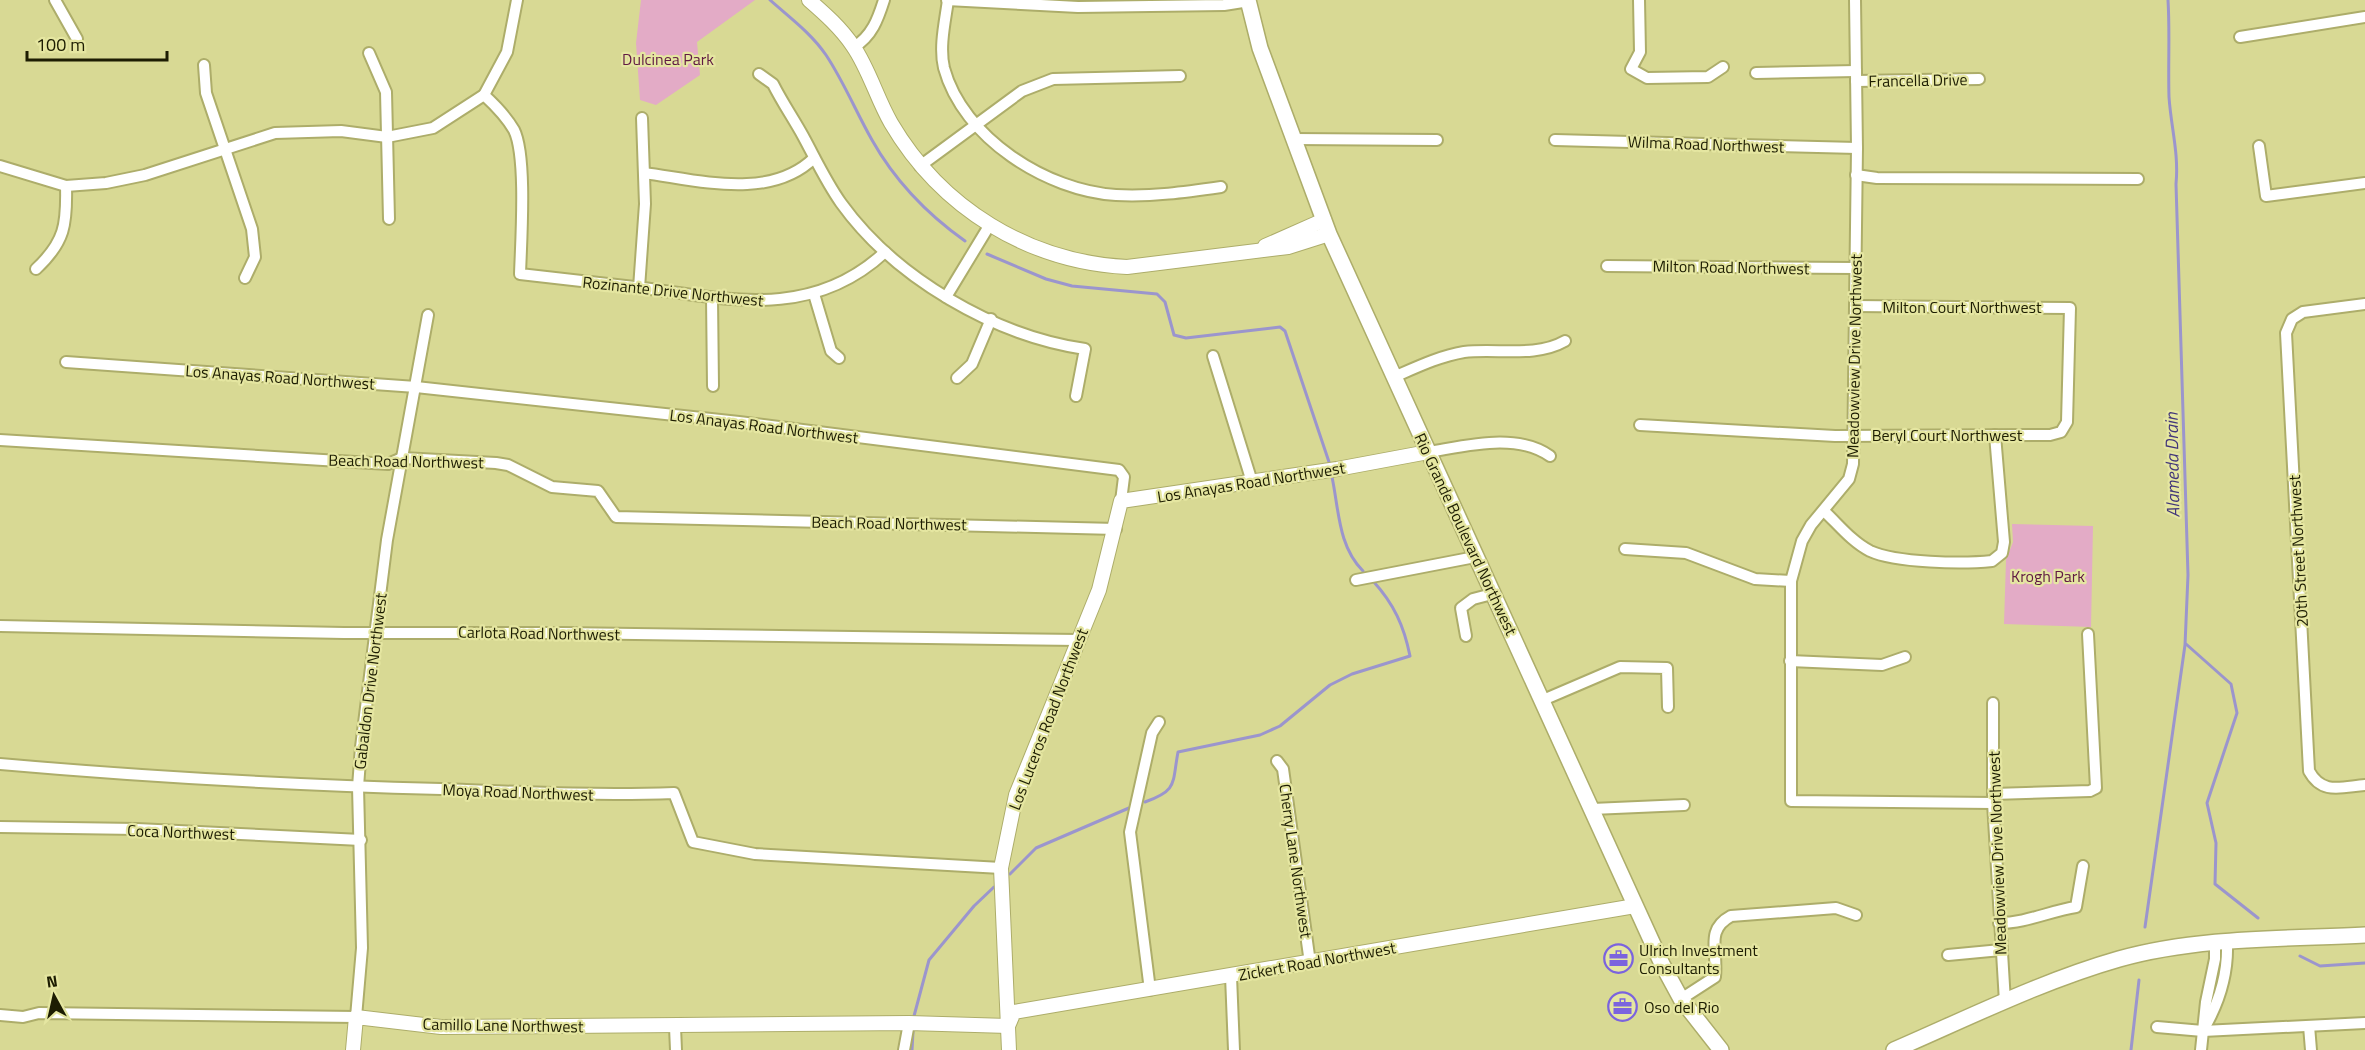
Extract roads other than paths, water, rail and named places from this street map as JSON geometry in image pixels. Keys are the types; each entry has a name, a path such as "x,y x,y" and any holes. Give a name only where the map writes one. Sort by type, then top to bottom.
{"main road":[{"name":"Rio Grande Boulevard Northwest","path":"1249,0 1260,48 1293,139 1327,227 1394,377 1635,906 1681,999 1721,1050"},
{"path":"1894,1050 2005,1002 2119,959 2161,950 2221,943 2365,935"}],"street":[{"path":"55,0 77,39"},
{"path":"0,166 66,186 106,183 145,175 225,147 274,133 340,131 387,137 433,128 484,95 507,52 517,0"},
{"path":"809,0 828,16 854,47 882,106 920,166 958,202 989,226 1034,248 1112,266 1172,263 1261,248 1288,247 1327,227"},
{"path":"854,47 865,40 874,27 884,0"},
{"path":"1221,187 1160,195 1114,195 1065,185 1004,150 976,124 957,97 944,68 942,43 948,0 1224,5 1249,0"},
{"path":"1639,0 1640,52 1631,69 1647,78 1708,77 1723,67"},
{"name":"Meadowview Drive Northwest","path":"1855,0 1857,148 1853,464 1849,479 1802,541 1791,581 1791,801 1993,798"},
{"path":"2240,37 2365,17"},
{"path":"369,53 386,92 389,219"},
{"path":"204,65 206,93 252,230 255,257 245,278"},
{"name":"Francella Drive","path":"1756,73 1979,79"},
{"path":"759,74 773,84 840,201 885,252 946,297 991,320 1019,332 1085,349 1076,396"},
{"path":"920,166 1022,91 1053,79 1180,76"},
{"name":"Rozinante Drive Northwest","path":"484,95 500,109 515,132 520,153 520,274 712,298 774,301 814,294 854,276 885,252"},
{"path":"639,288 644,173 642,118"},
{"path":"1293,139 1437,140"},
{"name":"Wilma Road Northwest","path":"1555,140 1857,148"},
{"path":"2259,146 2266,196 2365,183"},
{"path":"644,173 742,185 771,181 796,172 814,158"},
{"path":"1856,175 1877,178 2138,179"},
{"path":"36,269 54,253 63,236 66,186"},
{"path":"946,297 989,226"},
{"name":"Milton Road Northwest","path":"1608,266 1855,268"},
{"path":"814,294 831,351 839,358"},
{"path":"712,298 714,386"},
{"name":"20th Street Northwest","path":"2365,304 2302,312 2292,319 2286,333 2309,771 2315,783 2326,788 2365,785"},
{"name":"Milton Court Northwest","path":"1855,306 2070,308 2067,422"},
{"name":"Gabaldon Drive Northwest","path":"353,1050 362,948 358,787 387,540 428,315"},
{"path":"957,378 972,364 991,320"},
{"path":"1394,377 1448,356 1466,352 1551,350 1564,341"},
{"path":"1213,356 1252,482"},
{"name":"Los Anayas Road Northwest","path":"66,362 416,387 739,422 1119,470 1124,477 1121,501 1252,482 1428,452"},
{"name":"Beryl Court Northwest","path":"1640,425 1854,435 2050,435 2061,432 2067,422"},
{"path":"1824,511 1858,543 1884,556 1900,559 1992,561 2002,552 2004,542 1995,435"},
{"name":"Beach Road Northwest","path":"0,440 388,464 402,459 508,465 552,487 598,491 616,517 1116,529"},
{"path":"1428,452 1513,442 1528,444 1550,456"},
{"name":"Los Luceros Road Northwest","path":"1009,1050 1001,868 1016,795 1099,590 1116,529 1121,501"},
{"path":"1625,549 1686,553 1755,579 1791,581"},
{"path":"1356,580 1475,557"},
{"path":"1466,636 1461,608 1473,599 1492,594"},
{"name":"Carlota Road Northwest","path":"0,626 1079,640"},
{"path":"1993,798 2090,791 2096,788 2088,634"},
{"path":"1790,661 1882,665 1905,657"},
{"path":"1543,700 1605,672 1635,666 1667,668 1668,707"},
{"name":"Meadowview Drive Northwest","path":"1993,703 1993,798 2005,1002"},
{"path":"1150,990 1130,832 1152,733 1159,722"},
{"name":"Cherry Lane Northwest","path":"1277,761 1283,769 1310,963"},
{"name":"Moya Road Northwest","path":"0,764 132,776 358,787 623,795 674,793 693,842 725,850 755,854 1001,868"},
{"path":"1592,809 1684,806"},
{"name":"Coca Northwest","path":"0,827 137,829 361,840"},
{"path":"1999,923 2029,920 2049,911 2076,907 2083,866"},
{"name":"Zickert Road Northwest","path":"1008,1026 1014,1012 1635,906"},
{"path":"1681,999 1715,977 1714,933 1719,922 1731,915 1836,908 1856,915"},
{"path":"2201,1050 2206,1002 2215,959 2221,943"},
{"path":"1948,955 2001,950"},
{"path":"1231,976 1234,1050"},
{"name":"Camillo Lane Northwest","path":"0,1016 23,1017 39,1013 356,1017 441,1027 675,1027 909,1023 1008,1026"},
{"path":"904,1050 909,1023"},
{"path":"2157,1027 2203,1031 2365,1023"},
{"path":"2309,1026 2311,1050"},
{"path":"675,1027 676,1050"}],"waterway":[{"path":"770,0 807,32 826,55 872,140 902,183 938,220 965,241"},
{"name":"Alameda Drain","path":"2145,927 2185,645 2188,575 2176,162 2169,97 2168,0"},
{"path":"987,254 1046,279 1072,286 1157,294 1165,302 1174,335 1186,338 1280,327 1285,331 1329,462"},
{"path":"1332,477 1344,539 1363,571"},
{"path":"1145,802 1163,794 1172,784 1178,752 1260,735 1280,726 1330,685 1352,674 1410,656 1397,616 1387,598 1373,581"},
{"path":"2186,644 2231,684 2237,713 2207,803 2216,843 2215,884 2258,918"},
{"path":"1010,874 1036,848 1129,808"},
{"path":"914,1016 929,960 974,906 994,887"},
{"path":"2300,956 2320,966 2365,963"},
{"name":"Alameda Drain","path":"2131,1050 2139,980"},
{"path":"912,1050 913,1032"}],"place":[{"name":"Ulrich Investment Consultants","path":"1618,959"},
{"name":"Oso del Rio","path":"1623,1007"}],"park label":[{"name":"Dulcinea Park","path":"668,59"},
{"name":"Krogh Park","path":"2048,576"}]}
